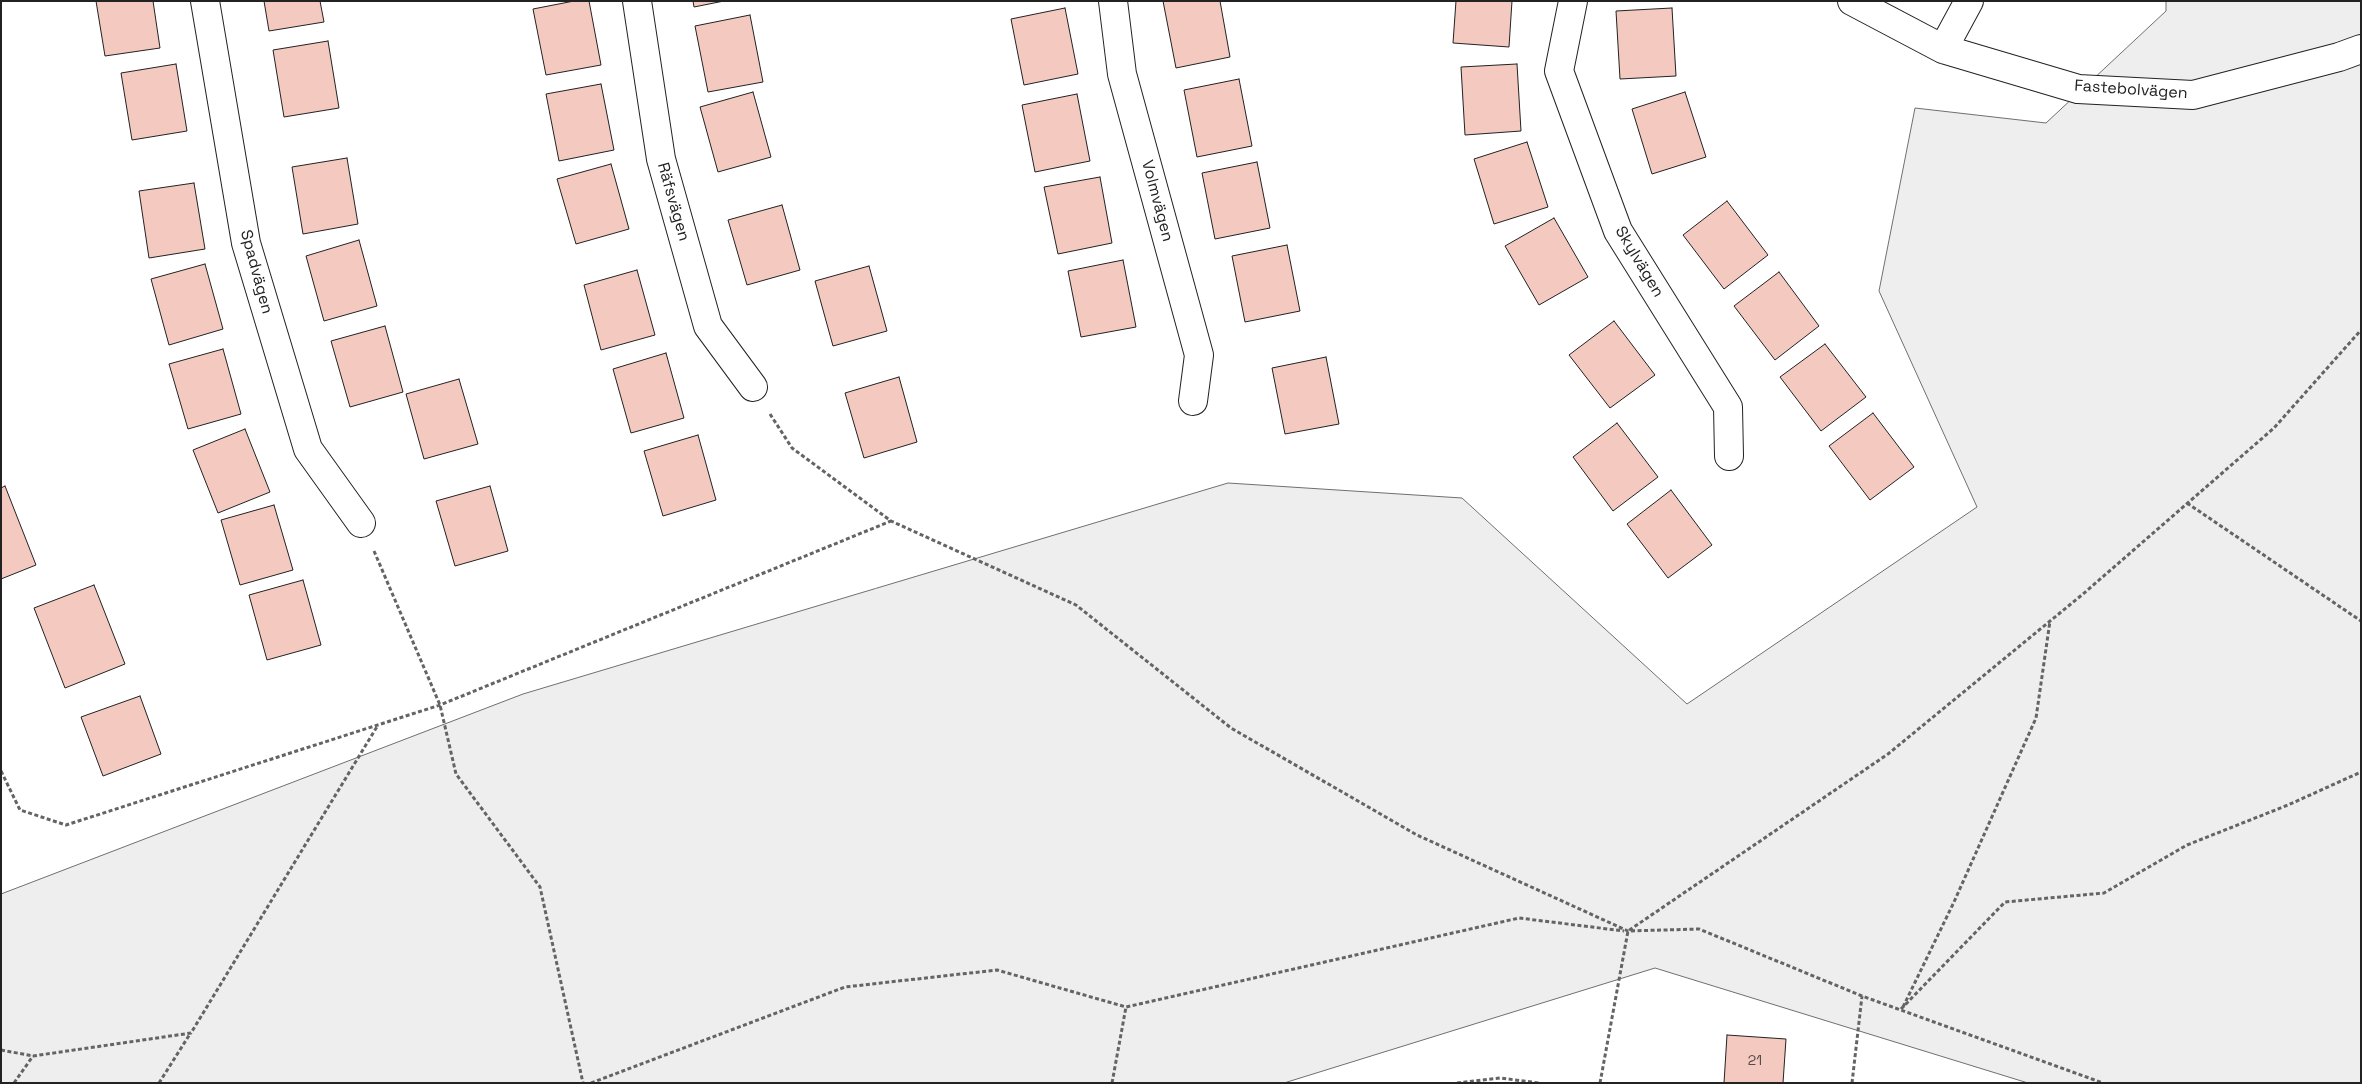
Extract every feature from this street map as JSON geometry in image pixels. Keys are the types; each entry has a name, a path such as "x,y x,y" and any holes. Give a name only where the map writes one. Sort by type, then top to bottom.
{"street":[{"name":"Spadvägen","path":"204,1 246,243 308,449 362,523"},
{"name":"Räfsvägen","path":"637,1 661,159 708,326 753,387"},
{"name":"Volmvägen","path":"1113,1 1122,74 1199,355 1193,401"},
{"name":"Skylvägen","path":"1573,1 1559,71 1618,231 1728,407 1729,456"},
{"name":"Fastebolvägen","path":"1852,1 1943,49 2078,89 2194,95 2339,57 2361,49"},
{"path":"1943,49 1969,1"}],"path":[{"path":"1600,1083 1628,931 1888,754 2050,621 2274,428 2361,330"},
{"path":"753,387 792,448 891,521 1076,605 1231,728 1417,835 1628,931"},
{"path":"2188,503 2361,621"},
{"path":"1,771 20,810 66,825 440,705 891,521"},
{"path":"362,523 440,705 456,774 540,887 583,1083"},
{"path":"1901,1009 1954,902 2036,718 2050,621"},
{"path":"159,1083 378,725"},
{"path":"1901,1009 2005,902 2104,893 2187,845 2288,805 2361,772"},
{"path":"591,1083 845,988 997,970 1126,1007 1518,918 1628,931 1699,929 1862,996 2103,1083"},
{"path":"1852,1083 1862,996"},
{"path":"1112,1083 1126,1007"},
{"path":"1,1050 33,1056 191,1033"},
{"path":"14,1083 33,1056"},
{"path":"1457,1083 1500,1078 1539,1083"}],"shaded area":[{"path":"2166,1 2361,1 2361,1083 2028,1083 1655,968 1284,1083 1,1083 1,894 523,694 1228,483 1462,498 1687,704 1977,507 1879,291 1915,108 2046,123 2166,11"}],"building":[{"path":"96,1 153,1 160,48 105,56"},
{"path":"264,1 320,1 324,22 269,31"},
{"path":"574,1 589,1 601,65 546,75 533,9"},
{"path":"693,1 724,1 694,7"},
{"path":"1163,1 1220,1 1230,57 1176,68"},
{"path":"1456,1 1512,1 1509,47 1453,43"},
{"path":"1065,8 1078,74 1024,85 1011,19"},
{"path":"1672,8 1676,76 1620,79 1616,11"},
{"path":"750,15 763,82 708,92 695,26"},
{"path":"328,41 339,108 284,117 273,50"},
{"path":"176,64 187,131 132,140 121,73"},
{"path":"1517,64 1521,131 1465,135 1461,67"},
{"path":"1239,79 1252,146 1197,157 1184,90"},
{"path":"601,84 614,150 559,161 546,94"},
{"path":"753,92 771,157 718,172 700,107"},
{"path":"1685,92 1706,157 1652,174 1632,109"},
{"path":"1077,94 1090,161 1035,172 1022,105"},
{"path":"1527,142 1548,207 1494,224 1474,159"},
{"path":"347,158 358,224 303,234 292,167"},
{"path":"1257,162 1270,228 1215,239 1202,173"},
{"path":"611,164 629,229 576,244 557,179"},
{"path":"1100,177 1112,243 1058,254 1044,187"},
{"path":"194,183 205,249 149,258 139,191"},
{"path":"1727,201 1768,255 1724,289 1683,235"},
{"path":"782,205 800,270 747,285 728,220"},
{"path":"1554,218 1588,277 1539,305 1505,246"},
{"path":"359,240 377,306 324,321 306,256"},
{"path":"1287,245 1300,311 1245,322 1232,256"},
{"path":"1123,260 1136,327 1081,337 1068,271"},
{"path":"205,264 223,329 169,345 151,279"},
{"path":"869,266 887,331 833,346 815,281"},
{"path":"637,270 655,335 601,350 584,285"},
{"path":"1779,272 1819,326 1775,360 1734,306"},
{"path":"1614,321 1655,375 1610,408 1569,355"},
{"path":"385,326 403,392 350,407 331,341"},
{"path":"1825,344 1866,397 1821,431 1780,377"},
{"path":"223,349 241,414 188,429 169,364"},
{"path":"666,353 684,418 631,433 613,369"},
{"path":"1326,357 1339,424 1285,434 1272,368"},
{"path":"899,377 917,442 864,458 845,393"},
{"path":"459,379 478,444 424,459 406,394"},
{"path":"1873,413 1914,467 1870,500 1829,446"},
{"path":"1617,423 1658,477 1613,511 1573,457"},
{"path":"245,429 270,492 218,513 193,450"},
{"path":"698,435 716,500 663,516 644,451"},
{"path":"5,486 36,565 1,579 1,488"},
{"path":"490,486 508,551 455,566 436,501"},
{"path":"1671,490 1712,545 1668,578 1627,524"},
{"path":"274,505 293,570 240,585 221,520"},
{"path":"303,580 321,645 267,660 249,595"},
{"path":"94,585 125,664 65,688 34,608"},
{"path":"140,696 161,754 103,776 81,717"},
{"path":"1727,1035 1786,1039 1783,1083 1724,1083"}]}
